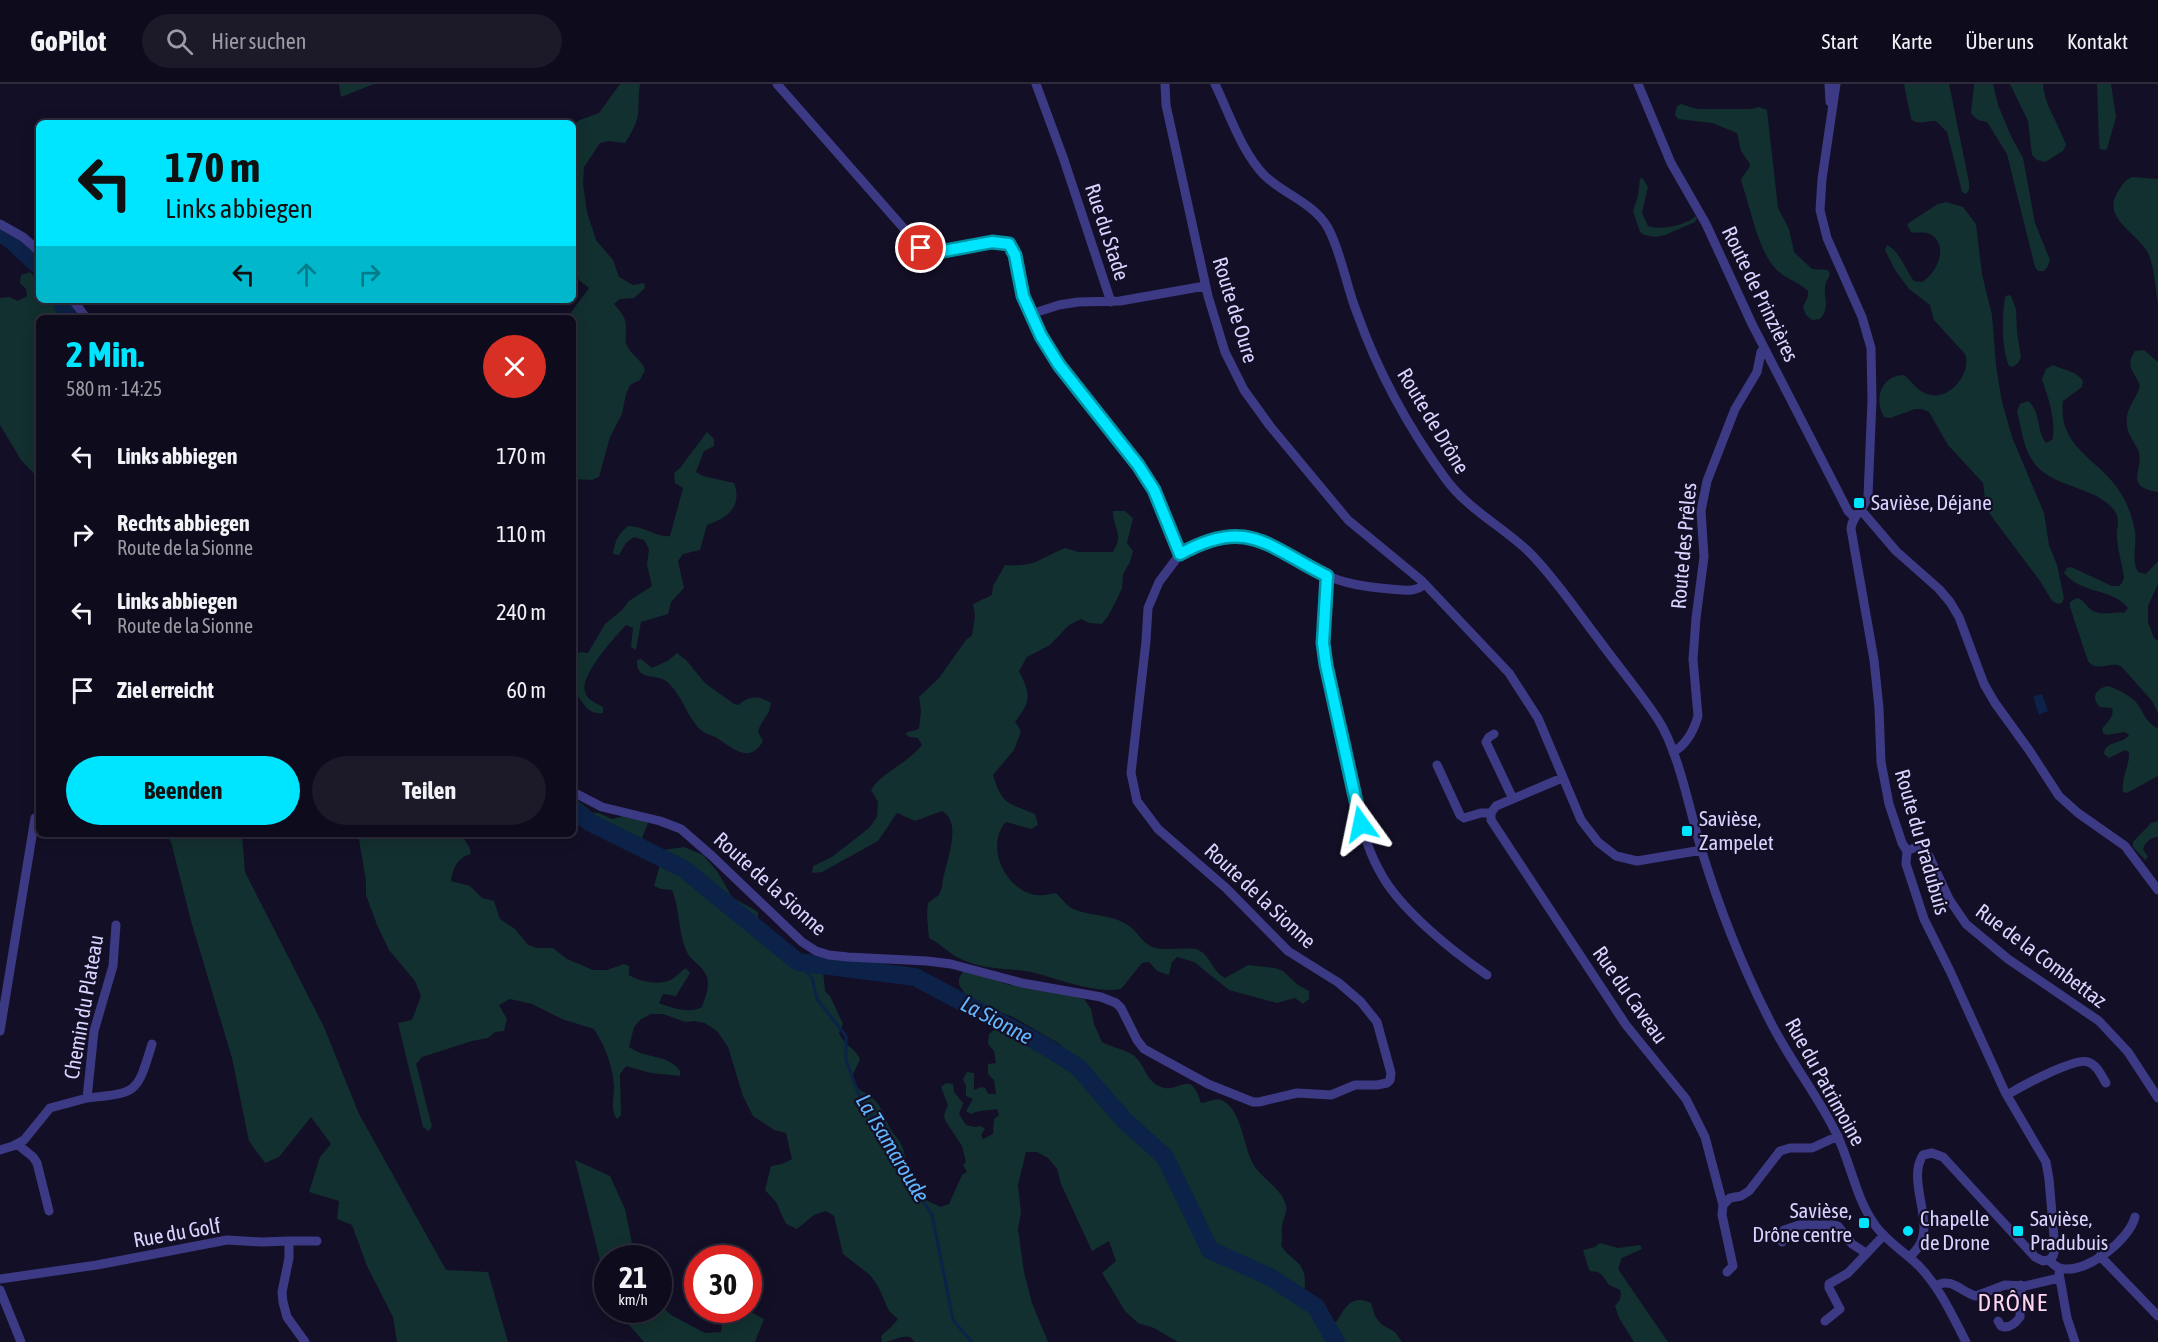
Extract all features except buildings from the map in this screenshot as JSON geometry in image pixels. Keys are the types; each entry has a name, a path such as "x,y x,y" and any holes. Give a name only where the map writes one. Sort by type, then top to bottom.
{"street":[{"path":"777,84 921,248 933,253 992,242 1009,244 1015,255 1023,296 1041,336 1059,365 1138,465 1154,490 1180,554 1218,539 1235,537 1256,539 1275,546 1327,576 1344,582 1379,588 1416,590 1425,584"},
{"name":"Rue du Stade","path":"1036,84 1111,302 1205,286"},
{"name":"Route de Oure","path":"1165,84 1166,105 1205,286 1219,335 1244,390 1270,426 1348,520 1425,584 1496,657 1513,678 1540,723 1562,778 1585,826 1598,842 1616,856 1637,861 1702,850"},
{"name":"Route de Drône","path":"1215,84 1258,168 1270,180 1316,213 1325,224 1373,354 1406,418 1441,472 1467,503 1526,549 1554,580 1664,728 1702,850"},
{"name":"Route de Prinzières","path":"1638,84 1667,155 1706,224 1764,347 1848,511 1857,514 1939,589 1950,602 1959,617 1984,684 2059,796 2078,813 2125,846 2158,890"},
{"path":"1828,84 1829,98 1833,104"},
{"name":"Route du Pradubuis","path":"1836,84 1820,189 1821,219 1862,317 1873,359 1868,492 1866,504 1857,514 1851,534 1876,674 1882,771 1892,814 1902,843 1908,851 1906,864 1921,913 2007,1095 2047,1166 2055,1249 2049,1260"},
{"path":"0,224 23,237 36,248"},
{"path":"1031,314 1068,304 1111,302"},
{"name":"Route des Prêles","path":"1673,752 1683,745 1698,716 1693,659 1704,557 1701,511 1707,481 1735,409 1757,372 1764,347"},
{"name":"Route de la Sionne","path":"576,794 602,807 660,821 681,829 802,942 824,954 860,958 927,960 1022,983 1109,999 1121,1008 1144,1049 1208,1084 1253,1102 1297,1092 1331,1095 1355,1085 1387,1083 1391,1073 1377,1022 1361,1002 1339,983 1288,951 1226,888 1158,829 1137,801 1131,773 1146,641 1147,612 1155,589 1180,554"},
{"path":"1327,576 1323,643 1326,665 1366,841 1378,870 1404,904 1455,950 1487,975"},
{"path":"1494,734 1488,737 1486,742 1513,799"},
{"path":"1437,765 1460,815 1464,818 1481,813 1491,813 1496,806 1562,778"},
{"name":"Rue du Caveau","path":"1491,813 1495,826 1626,1024 1686,1099 1705,1137 1723,1205 1722,1215 1733,1266 1727,1272"},
{"path":"0,1031 35,818"},
{"name":"Rue de la Combettaz","path":"1908,851 1916,847 1928,853 1954,910 1980,938 2083,1008 2104,1026 2134,1060 2158,1098"},
{"name":"Rue du Patrimoine","path":"1702,850 1740,956 1768,1018 1838,1136 1864,1206 1875,1225 1910,1257 1936,1286 1966,1342"},
{"name":"Chemin du Plateau","path":"0,1150 17,1144 31,1133 50,1108 87,1098 94,1031 113,966 116,925"},
{"path":"87,1098 118,1095 134,1088 142,1076 152,1044"},
{"path":"2007,1095 2037,1079 2078,1062 2092,1064 2106,1083"},
{"path":"1723,1205 1730,1198 1746,1194 1780,1151 1790,1148 1812,1148 1838,1136"},
{"path":"17,1144 37,1163 50,1211"},
{"path":"1910,1257 1920,1245 1923,1234 1918,1166 1923,1155 1932,1153 1942,1157 1964,1179 2035,1257 2043,1261 2049,1260 2059,1273 2067,1318 2075,1342"},
{"path":"1936,1286 1942,1282 1948,1283 1976,1296 2005,1285 2034,1284 2100,1256 2119,1243 2133,1226 2135,1217"},
{"path":"1782,1242 1784,1230 1793,1226 1834,1225 1838,1226 1857,1249 1866,1253"},
{"path":"1825,1321 1840,1309 1830,1291 1829,1284 1848,1273 1884,1235"},
{"name":"Rue du Golf","path":"0,1279 97,1265 227,1240 290,1241"},
{"path":"304,1342 287,1317 282,1302 282,1292 290,1241 318,1241"},
{"path":"2100,1256 2158,1316"},
{"path":"1998,1321 2001,1326 2006,1327 2016,1322 2019,1317 2020,1285"},
{"path":"0,1290 21,1342"}],"green space":[{"path":"339,84 374,84 341,97"},
{"path":"620,84 640,84 638,115 631,133 625,143 609,141 600,143 584,167 583,184 587,212 596,240 613,260 619,277 633,285 644,283 645,288 634,298 620,299 614,304 625,320 628,347 645,370 640,380 630,385 622,414 610,437 599,477 592,480 576,479 576,315 569,315 589,288 576,275 576,123 599,113"},
{"path":"1904,84 1949,84 1969,182 1969,190 1966,194 1962,192 1947,132 1936,121 1920,122 1911,119"},
{"path":"1974,84 1993,84 1998,105 2023,158 2035,223 2050,260 2044,271 2038,271 2035,267 2007,154 1987,122 1978,120 1971,114"},
{"path":"2010,84 2043,84 2046,101 2066,145 2063,151 2045,162 2037,160 2032,155 2028,121"},
{"path":"2097,84 2111,84 2116,117 2107,149 2104,150 2100,149 2099,143"},
{"path":"1681,104 1697,109 1759,107 1767,110 1778,208 1789,229 1794,252 1812,269 1828,270 1830,274 1825,285 1826,307 1820,319 1812,320 1806,315 1803,307 1808,291 1777,270 1765,252 1742,184 1741,179 1750,164 1741,151 1737,133 1712,123 1678,119 1675,115 1677,106"},
{"path":"2132,177 2158,179 2158,304 2148,253 2122,224 2114,208 2114,200 2119,190"},
{"path":"1640,178 1648,187 1642,213 1648,226 1660,228 1673,226 1696,216 1695,222 1656,237 1640,232 1633,211"},
{"path":"1946,202 1963,207 1976,224 1982,274 1992,315 1996,366 2002,402 2012,437 2044,513 2049,545 2057,565 2064,598 2062,603 2052,601 2040,581 1995,521 1986,508 1983,483 1948,445 1929,412 1915,409 1890,418 1884,417 1881,410 1879,403 1882,389 1890,379 1896,376 1904,375 1923,392 1938,395 1952,389 1963,376 1965,354 1934,320 1930,305 1909,289 1895,270 1885,250 1887,245 1892,248 1914,281 1922,282 1936,266 1940,252 1939,245 1930,234 1911,232 1907,225 1938,204"},
{"path":"30,272 36,278 36,303 54,303 60,315 36,315 36,476 21,460 0,425 0,298 9,297 18,301 27,296 26,289 20,283 21,275"},
{"path":"2011,296 2016,309 2021,357 2013,367 2009,366 2003,341 2004,305 2005,297"},
{"path":"2144,350 2158,362 2158,492 2147,489 2138,481 2140,457 2127,427 2128,412 2140,386 2130,361 2135,351"},
{"path":"2053,365 2074,373 2083,381 2082,387 2063,401 2063,417 2073,442 2112,481 2125,501 2135,531 2135,562 2138,572 2146,574 2158,561 2158,584 2148,606 2148,622 2154,638 2158,641 2158,713 2152,701 2121,666 2099,667 2088,661 2070,607 2070,602 2077,598 2097,612 2124,613 2128,608 2114,597 2080,585 2064,573 2067,568 2071,567 2112,586 2119,586 2124,577 2117,542 2116,513 2098,497 2062,483 2040,470 2029,455 2024,443 2017,411 2020,404 2028,401 2035,410 2046,443 2053,439 2052,416 2042,379 2046,369"},
{"path":"707,432 714,439 714,446 704,451 696,472 703,476 734,483 735,505 727,515 707,525 700,550 683,554 678,561 684,588 671,602 668,614 641,622 636,650 631,647 633,628 626,625 592,667 587,676 585,692 592,701 603,707 603,713 592,712 576,695 576,656 579,652 588,653 605,624 629,601 652,586 647,565 649,549 644,540 634,537 626,543 619,555 613,554 616,542 628,526 670,536 683,488 675,483 674,473"},
{"path":"1113,511 1125,511 1133,518 1127,543 1133,551 1123,574 1122,588 1108,616 1102,624 1089,623 1081,619 1069,625 1050,645 1027,657 1019,671 1026,686 1028,698 1015,722 1021,731 1014,750 993,775 1003,798 1012,805 1035,814 1038,825 1031,829 1006,822 997,843 1002,866 1016,886 1026,892 1039,895 1056,893 1073,909 1107,917 1130,926 1150,946 1200,951 1225,978 1248,965 1283,971 1298,985 1309,991 1309,999 1303,1004 1295,998 1277,1003 1229,990 1194,962 1177,957 1172,962 1169,975 1157,971 1149,962 1142,963 1121,989 1111,990 1076,985 1031,972 985,967 955,956 929,938 928,903 939,895 951,846 952,825 949,817 942,811 915,821 897,813 878,841 822,872 812,873 813,866 832,857 869,828 877,817 878,802 871,790 881,778 910,757 922,745 918,738 909,737 905,733 919,729 921,711 919,697 939,678 972,635 975,616 973,604 992,595 993,586 1005,565 1024,565 1065,548 1078,552 1113,552 1118,535"},
{"path":"677,653 686,660 705,683 734,704 739,705 747,699 755,698 771,703 769,712 758,732 763,741 758,748 752,752 741,752 703,731 696,725 681,699 666,681 643,674 637,667 637,660 641,659 652,668 669,660"},
{"path":"2108,686 2135,701 2148,720 2158,728 2158,776 2127,793 2123,792 2123,787 2129,752 2125,750 2109,758 2104,754 2107,747 2129,735 2125,732 2107,735 2103,733 2102,729 2113,711 2112,708 2100,707 2095,697 2100,689"},
{"path":"576,799 593,813 599,813 612,819 627,815 644,820 648,823 642,838 662,850 684,847 703,855 717,871 732,897 758,912 759,925 764,938 776,954 790,962 823,971 825,991 830,996 843,1024 839,1033 860,1059 852,1077 854,1083 874,1099 881,1109 900,1142 909,1182 921,1197 940,1207 949,1204 962,1175 967,1172 963,1165 966,1162 962,1146 945,1120 944,1115 948,1105 941,1087 946,1083 953,1084 954,1092 963,1103 959,1114 966,1125 981,1126 985,1129 981,1135 983,1139 993,1134 994,1119 999,1115 997,1109 971,1114 966,1111 973,1099 966,1096 963,1079 967,1072 974,1073 974,1090 981,1087 985,1088 988,1094 996,1094 994,1080 988,1074 988,1064 996,1063 994,1051 988,1044 989,1034 996,1028 1007,1031 1054,1054 1068,1066 1073,1067 1078,1060 1058,1043 1013,1017 976,1003 959,985 959,978 963,972 970,972 1009,985 1054,991 1084,999 1091,1009 1094,1024 1102,1042 1137,1058 1155,1084 1168,1088 1189,1084 1197,1092 1201,1103 1221,1100 1234,1112 1252,1162 1284,1199 1286,1214 1282,1224 1281,1245 1303,1270 1305,1285 1302,1299 1308,1301 1314,1319 1322,1326 1337,1321 1350,1303 1364,1301 1371,1303 1375,1316 1381,1324 1395,1332 1402,1342 1178,1342 1154,1328 1138,1323 1125,1311 1102,1273 1116,1261 1109,1241 1092,1251 1061,1184 1057,1169 1048,1158 1037,1152 1026,1152 1018,1185 1021,1213 1018,1229 1024,1272 1032,1303 1048,1342 915,1342 910,1337 906,1337 882,1342 881,1336 898,1319 889,1311 878,1286 870,1275 843,1254 834,1216 826,1211 814,1215 797,1229 786,1224 776,1202 765,1190 771,1166 792,1159 786,1133 774,1130 753,1116 743,1096 728,1047 718,1032 705,1023 685,1022 663,1014 651,1014 641,1019 634,1027 629,1047 670,1062 680,1071 680,1076 651,1073 626,1066 620,1074 621,1115 617,1119 613,1108 614,1087 610,1064 594,1029 562,1019 532,1004 510,999 499,1005 507,1019 504,1031 495,1032 488,1038 422,1057 416,1064 432,1126 429,1131 423,1127 398,1023 412,1020 421,996 415,981 389,950 377,925 366,895 359,837 464,837 471,854 456,864 451,881 470,886 482,898 494,901 500,919 515,929 528,945 537,948 553,948 567,959 593,970 607,970 624,964 629,966 629,975 639,980 652,982 670,980 686,968 690,973 676,996 663,994 659,1003 686,1010 697,1009 702,1007 707,991 707,979 686,950 672,890 654,886 660,864 657,860 576,821"},
{"path":"2158,821 2158,837 2149,840 2143,849 2148,857 2145,860 2133,847 2133,842 2151,823"},
{"path":"167,837 242,837 245,872 324,1027 359,1114 446,1270 488,1272 508,1342 397,1342 393,1317 367,1266 352,1225 337,1219 339,1201 309,1192 320,1157 331,1144 311,1117 279,1157 265,1163 249,1141 232,1058 191,921 171,842"},
{"path":"575,1160 610,1176 625,1209 632,1245 596,1245"},
{"path":"1600,1243 1618,1248 1640,1245 1642,1249 1622,1258 1618,1269 1668,1342 1634,1342 1619,1318 1615,1306 1620,1298 1620,1290 1609,1285 1603,1276 1598,1272 1590,1271 1588,1267 1583,1250"},
{"path":"672,1316 705,1333 721,1332 722,1323 762,1323 762,1318 764,1319 755,1342 644,1342 627,1323 672,1323"}],"water":[{"path":"2042,694 2048,711 2039,715 2033,697"}],"waterway":[{"name":"La Sionne","path":"0,233 36,263"},
{"name":"La Sionne","path":"62,303 67,315"},
{"name":"La Sionne","path":"576,812 591,823 684,869 798,962 915,977 1043,1045 1078,1067 1124,1120 1165,1157 1210,1250 1270,1277 1316,1307 1336,1342"},
{"name":"La Tsamaroude","path":"798,962 812,978 817,999 846,1036 846,1060 860,1098 932,1215 953,1320 972,1342"}],"place":[{"name":"Savièse, Déjane","path":"1859,503"},
{"name":"Savièse, Zampelet","path":"1687,831"},
{"name":"Savièse, Drône centre","path":"1864,1223"},
{"name":"Chapelle de Drone","path":"1908,1231"},
{"name":"Savièse, Pradubuis","path":"2018,1231"}],"district":[{"name":"DRÔNE","path":"2013,1303"}],"route":[{"path":"921,248 933,253 992,242 1009,244 1015,255 1023,296 1041,336 1059,365 1138,465 1154,490 1180,554 1218,539 1244,537 1275,546 1327,576 1323,643 1326,665 1361,824"}]}
